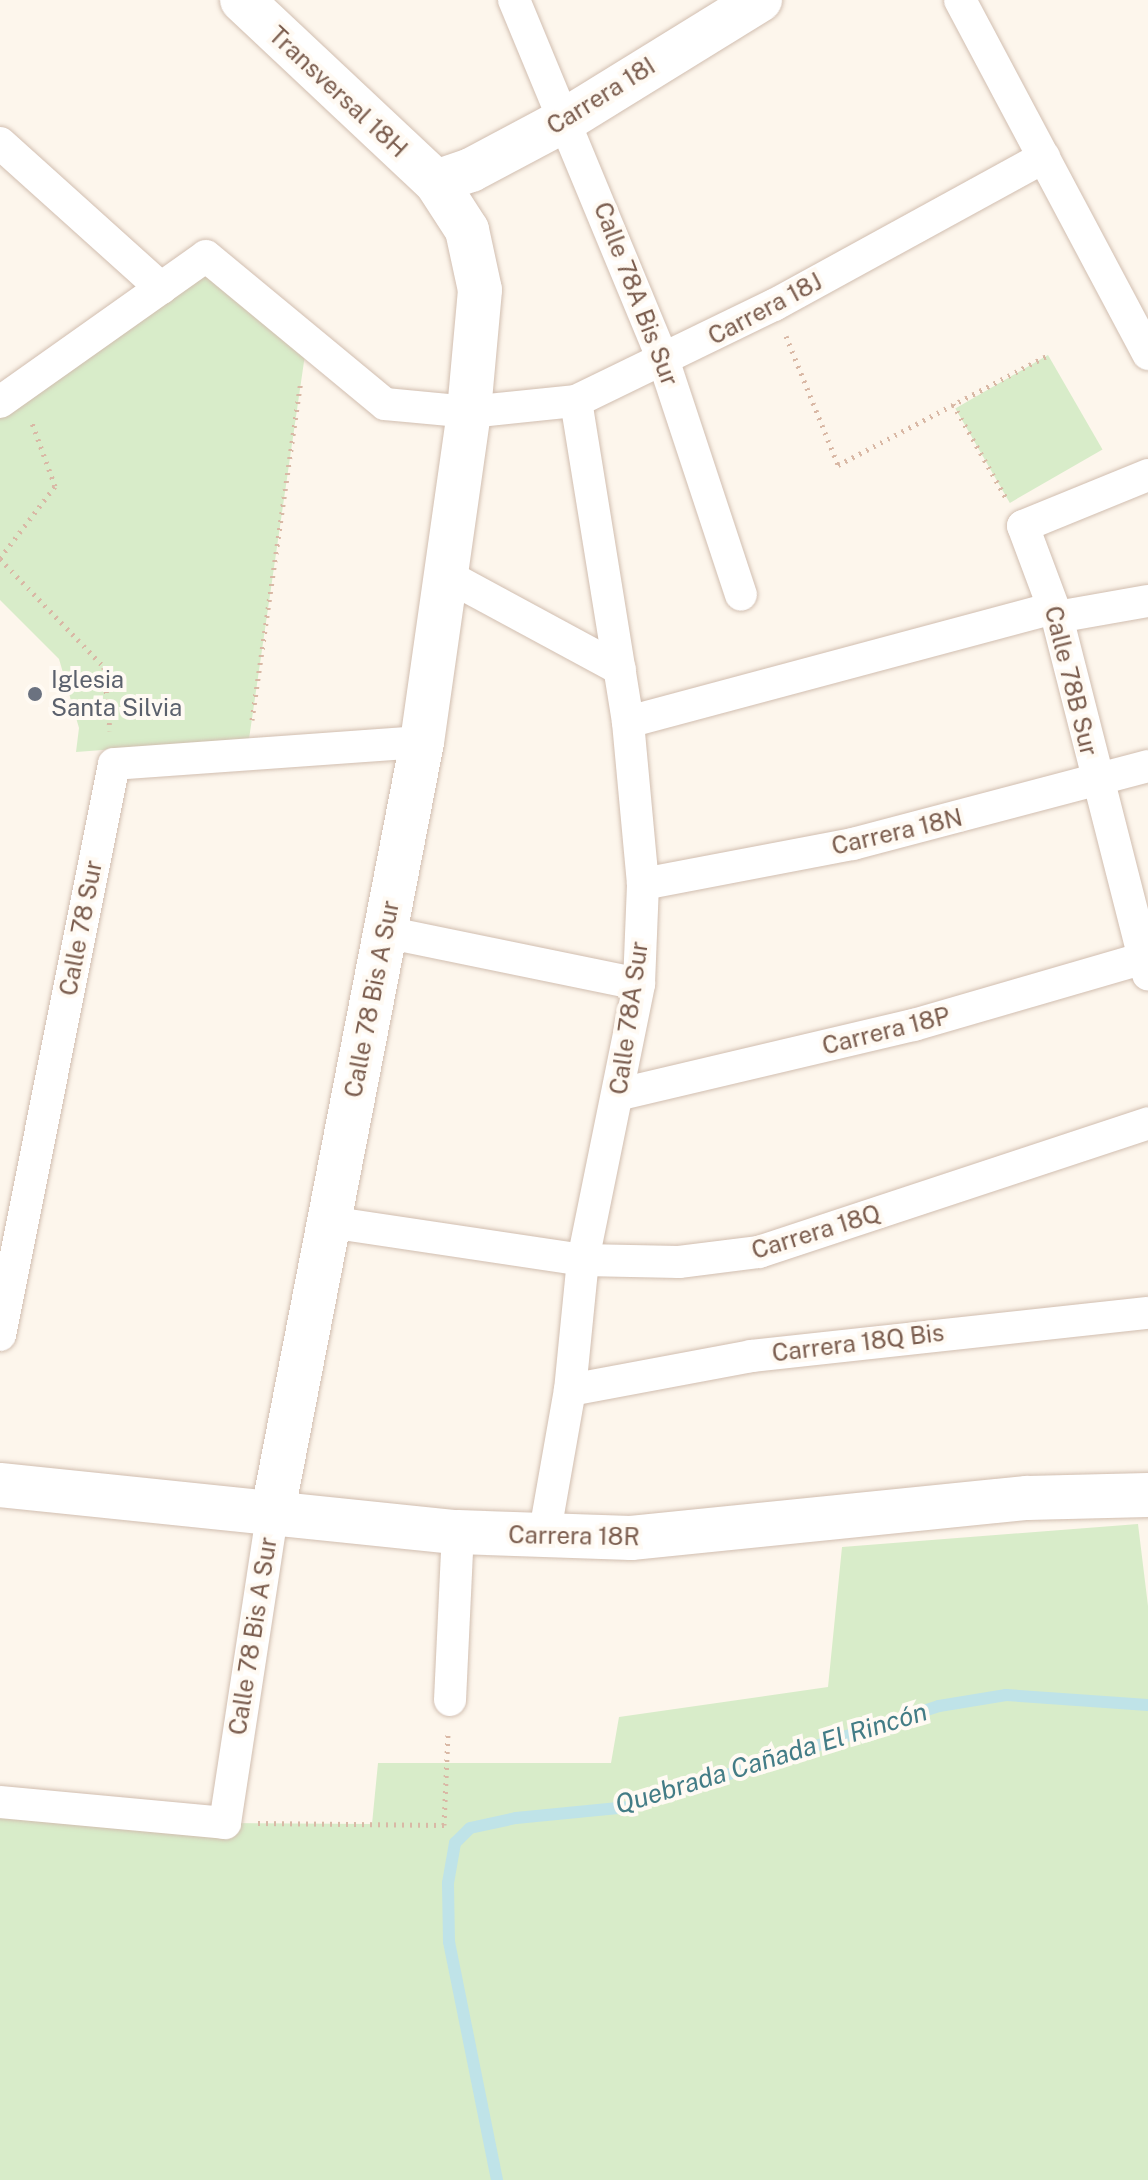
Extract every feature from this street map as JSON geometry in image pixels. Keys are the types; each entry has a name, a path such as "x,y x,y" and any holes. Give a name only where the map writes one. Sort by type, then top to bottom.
{"street":[{"name":"Transversal 18H","path":"242,0 436,182"},
{"name":"Calle 78A Bis Sur","path":"514,0 567,119 664,362 741,595"},
{"name":"Carrera 18I","path":"436,182 471,170 567,119 760,0"},
{"path":"960,0 1044,157 1139,314 1148,354"},
{"path":"0,143 161,288 7,387"},
{"name":"Carrera 18J","path":"161,288 206,256 385,404 469,412 576,401 664,362 774,305 1044,157"},
{"name":"Calle 78 Bis A Sur","path":"225,1823 272,1516 422,742 469,412 480,290 467,230 436,182"},
{"name":"Calle 78A Sur","path":"544,1537 570,1390 583,1260 621,1094 639,984 643,884 628,722 576,401"},
{"path":"1023,526 1148,475"},
{"name":"Calle 78B Sur","path":"1023,526 1055,612 1146,963"},
{"path":"444,574 620,669"},
{"path":"628,722 1055,612 1148,601"},
{"path":"114,764 422,742"},
{"name":"Calle 78 Sur","path":"0,1335 114,764"},
{"name":"Carrera 18N","path":"643,884 853,844 1097,783 1148,766"},
{"path":"385,932 639,984"},
{"name":"Carrera 18P","path":"621,1094 914,1025 1146,963"},
{"name":"Carrera 18Q","path":"329,1222 583,1260 679,1262 759,1252 1148,1123"},
{"name":"Carrera 18Q Bis","path":"570,1390 751,1356 1148,1313"},
{"name":"Carrera 18R","path":"0,1485 272,1516 544,1537 675,1537 999,1500 1148,1495"},
{"path":"450,1700 458,1532"},
{"path":"0,1802 225,1823"}],"path":[{"path":"774,305 838,465 1048,355"},
{"path":"246,754 307,341"},
{"path":"7,387 55,486 0,558 104,667 114,764"},
{"path":"953,404 1023,526"},
{"path":"225,1823 444,1825 450,1700"}],"green space":[{"path":"206,256 307,341 249,739 76,752 79,728 59,659 0,600 0,402"},
{"path":"1048,355 1102,449 1010,503 955,408"},
{"path":"1138,1524 1148,1606 1148,2180 0,2180 0,1802 225,1823 372,1824 378,1763 611,1763 619,1717 828,1687 842,1547"}],"waterway":[{"name":"Quebrada Cañada El Rincón","path":"497,2180 449,1942 448,1883 455,1843 470,1828 516,1818 628,1807 939,1706 1006,1695 1148,1705"}],"place":[{"name":"Iglesia Santa Silvia","path":"35,694"}]}
